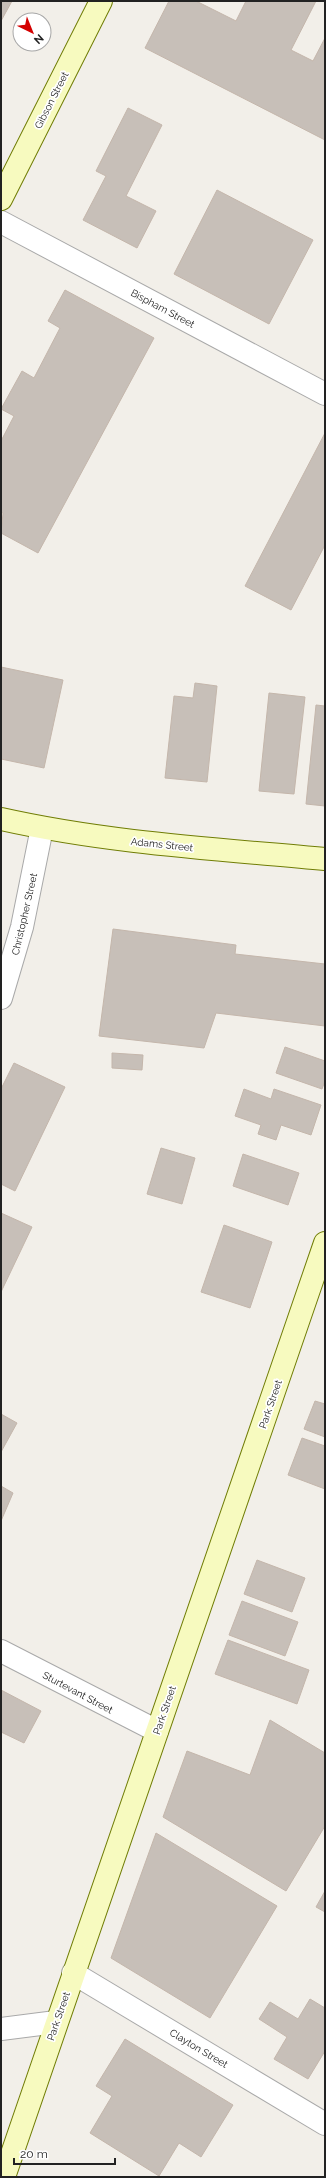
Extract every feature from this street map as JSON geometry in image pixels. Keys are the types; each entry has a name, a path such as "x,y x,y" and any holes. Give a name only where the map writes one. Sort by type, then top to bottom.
{"street":[{"name":"Gibson Street","path":"1,199 101,1"},
{"name":"Bispham Street","path":"1,222 325,394"},
{"name":"Adams Street","path":"1,819 42,828 148,843 325,859"},
{"name":"Christopher Street","path":"1,998 22,927 42,828"},
{"name":"Park Street","path":"4,2177 56,2022 325,1243"},
{"name":"Sturtevant Street","path":"1,1651 157,1731"},
{"name":"Clayton Street","path":"73,1973 325,2124"},
{"path":"1,2029 56,2022"}],"building":[{"path":"1,1 12,1 1,21"},
{"path":"169,1 196,1 236,21 246,1 316,1 291,50 313,61 325,38 325,140 145,48"},
{"path":"128,108 162,125 126,196 156,211 137,248 83,220 106,176 96,171"},
{"path":"217,190 313,240 269,324 174,274"},
{"path":"65,290 154,338 38,553 1,533 3,513 1,512 1,441 14,416 1,409 22,371 34,378 60,328 48,321"},
{"path":"325,433 325,545 291,610 245,586"},
{"path":"1,667 63,680 44,768 1,759"},
{"path":"195,683 217,686 207,782 165,778 174,696 193,698"},
{"path":"269,693 305,697 294,794 259,791"},
{"path":"316,705 325,706 325,806 306,804"},
{"path":"113,929 236,945 235,954 325,964 325,1026 216,1013 204,1048 99,1036"},
{"path":"285,1047 325,1061 325,1081 322,1089 276,1073"},
{"path":"112,1053 143,1055 142,1070 112,1068"},
{"path":"14,1063 65,1087 15,1191 1,1184 1,1089"},
{"path":"244,1089 271,1099 274,1089 321,1105 311,1135 281,1125 276,1140 258,1134 261,1125 235,1116"},
{"path":"161,1148 195,1158 182,1204 147,1194"},
{"path":"243,1154 299,1173 288,1205 233,1186"},
{"path":"1,1213 32,1227 1,1292"},
{"path":"224,1225 272,1242 250,1308 201,1292"},
{"path":"315,1401 325,1404 325,1437 304,1429"},
{"path":"1,1414 17,1423 1,1452"},
{"path":"302,1438 325,1446 325,1489 288,1475"},
{"path":"1,1486 13,1493 1,1521"},
{"path":"257,1560 305,1578 292,1612 244,1594"},
{"path":"242,1601 298,1622 285,1656 229,1635"},
{"path":"228,1640 309,1670 297,1704 215,1674"},
{"path":"1,1690 41,1711 24,1743 1,1732"},
{"path":"270,1720 325,1753 325,1826 286,1891 163,1817 187,1751 250,1775"},
{"path":"156,1833 277,1906 210,2018 111,1958"},
{"path":"325,1891 325,1912 316,1907"},
{"path":"310,1999 325,2008 325,2051 308,2079 274,2059 287,2037 259,2019 270,2002 298,2019"},
{"path":"125,2039 233,2105 201,2157 179,2143 159,2176 90,2133 112,2096 96,2086"}]}
